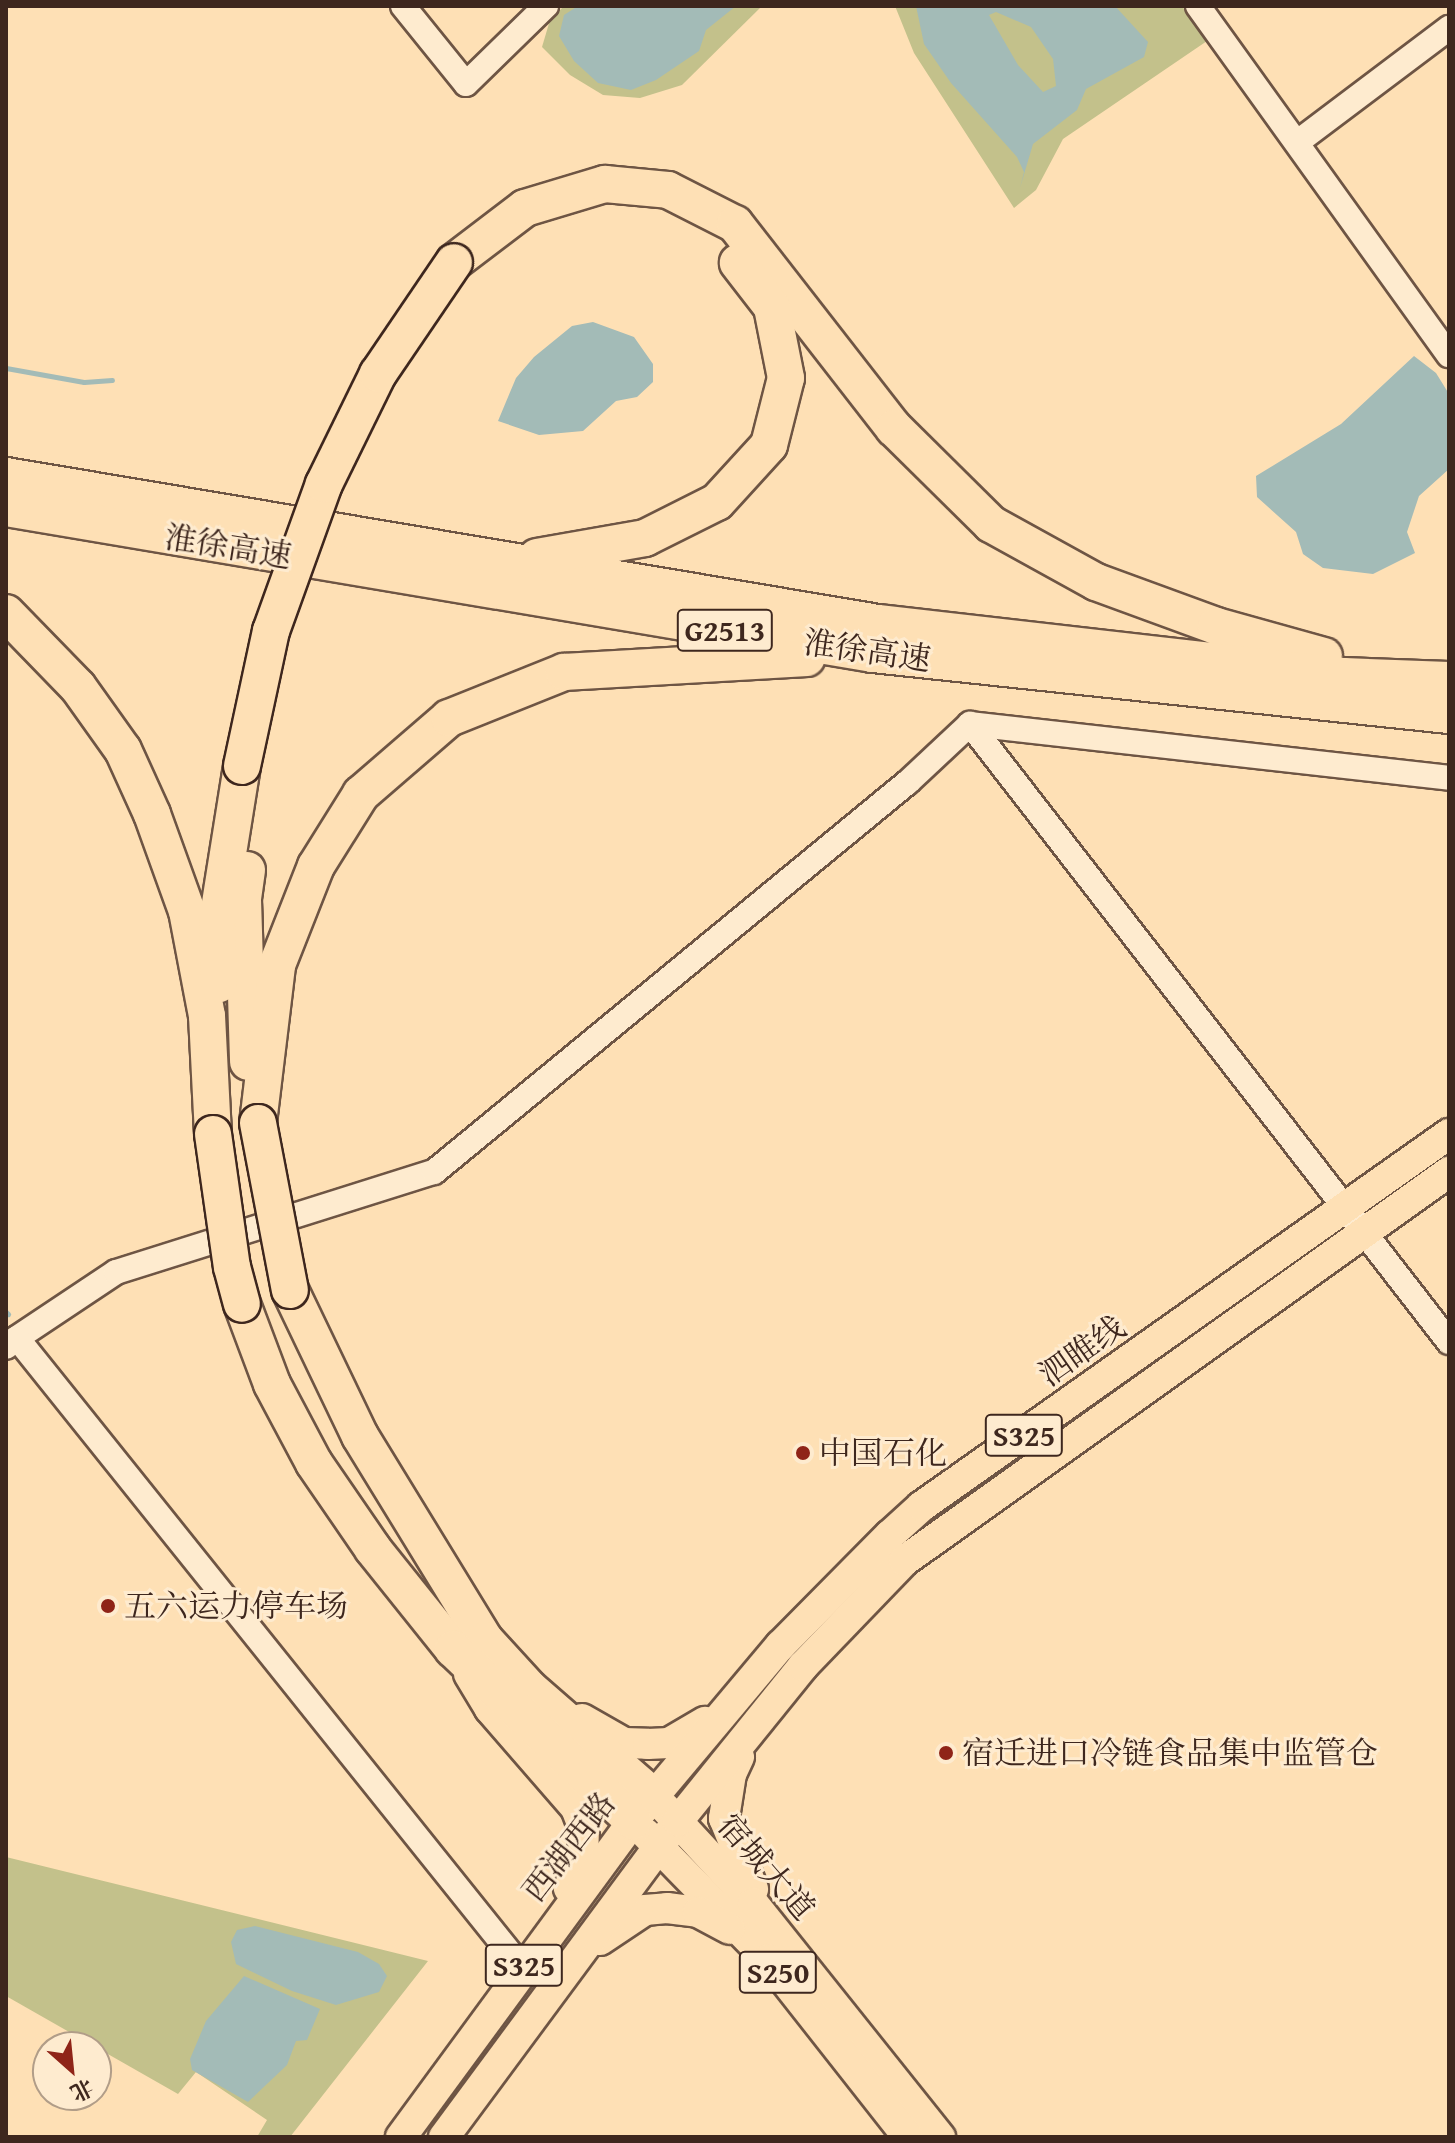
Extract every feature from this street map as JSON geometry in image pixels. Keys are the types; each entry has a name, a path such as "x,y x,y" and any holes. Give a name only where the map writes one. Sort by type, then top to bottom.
{"highway":[{"path":"213,1134 221,1053 217,922 251,763 271,631 324,484 378,374 462,270 525,208 605,184 668,190 735,224 894,428 991,524 1096,582 1216,626 1395,676"},
{"path":"462,270 535,229 608,206 661,212 724,244 772,307 786,378 769,445 717,502 645,538 507,562"},
{"name":"淮徐高速","path":"6,476 878,623 1344,676 1449,680"},
{"name":"淮徐高速","path":"6,508 873,654 1449,715"},
{"path":"6,613 78,687 123,750 152,814 187,911 204,1001 213,1134 232,1267 242,1304 272,1384 314,1463 373,1549 469,1645 529,1688 655,1813"},
{"path":"258,1123 277,965 316,866 361,794 449,718 564,672 873,654"},
{"path":"251,763 243,900 247,1054 290,1290 360,1436 469,1645"}],"main road":[{"name":"泗睢线","path":"655,1813 741,1693 780,1646 922,1506 1449,1134"},
{"name":"S325","path":"655,1813 756,1724 803,1666 904,1561 1449,1172"},
{"path":"469,1645 624,1743 669,1743 688,1735 741,1693"},
{"path":"469,1645 490,1709 576,1808 584,1829 579,1865 531,1956"},
{"path":"756,1724 731,1774 724,1818 777,1952"},
{"name":"西湖西路","path":"401,2137 531,1956 655,1813"},
{"name":"宿城大道","path":"655,1813 658,1847 777,1952 908,2137"},
{"name":"宿城大道","path":"655,1813 940,2137"},
{"name":"S325","path":"444,2137 658,1847"},
{"path":"569,1968 624,1921 645,1910 667,1908 698,1912 777,1952"}],"street":[{"path":"403,6 466,84 546,6"},
{"path":"1198,6 1299,141 1449,355"},
{"path":"1299,141 1449,28"},
{"path":"970,724 1449,1342"},
{"path":"531,1956 12,1343 116,1272 434,1172 908,782 970,724 1449,778"}],"shaded area":[{"path":"564,6 762,6 682,85 640,98 603,95 570,75 542,47 550,20"},
{"path":"895,6 1182,6 1207,41 1063,139 1036,190 1014,208 914,53"},
{"path":"6,1857 428,1961 290,2137 257,2137 267,2120 196,2072 178,2094 112,2056 112,2031 67,2031 6,1996"}],"water":[{"path":"578,6 736,6 706,30 699,51 656,80 631,90 598,83 574,61 559,36 564,15"},
{"path":"916,6 1115,6 1148,42 1144,57 1086,89 1077,110 1033,144 1020,188 1024,172 1017,157 951,83 924,44","holes":["996,12 1031,27 1053,59 1056,86 1043,92 1018,65 989,15"]},
{"path":"593,322 634,337 653,364 653,382 637,397 616,401 583,431 539,435 498,421 516,378 534,357 572,326"},
{"path":"1414,356 1436,373 1449,394 1449,469 1419,496 1407,532 1415,553 1373,574 1323,568 1303,554 1296,532 1257,497 1256,476 1341,424"},
{"path":"255,1926 358,1952 379,1964 387,1976 379,1992 336,2005 292,1991 236,1964 231,1942 237,1930"},
{"path":"244,1976 320,2009 307,2040 296,2041 287,2065 248,2102 192,2070 190,2059 206,2021"}],"waterway":[{"path":"6,368 84,382 112,380"}],"place":[{"name":"中国石化","path":"803,1453"},
{"name":"五六运力停车场","path":"108,1606"},
{"name":"宿迁进口冷链食品集中监管仓","path":"946,1753"}]}
